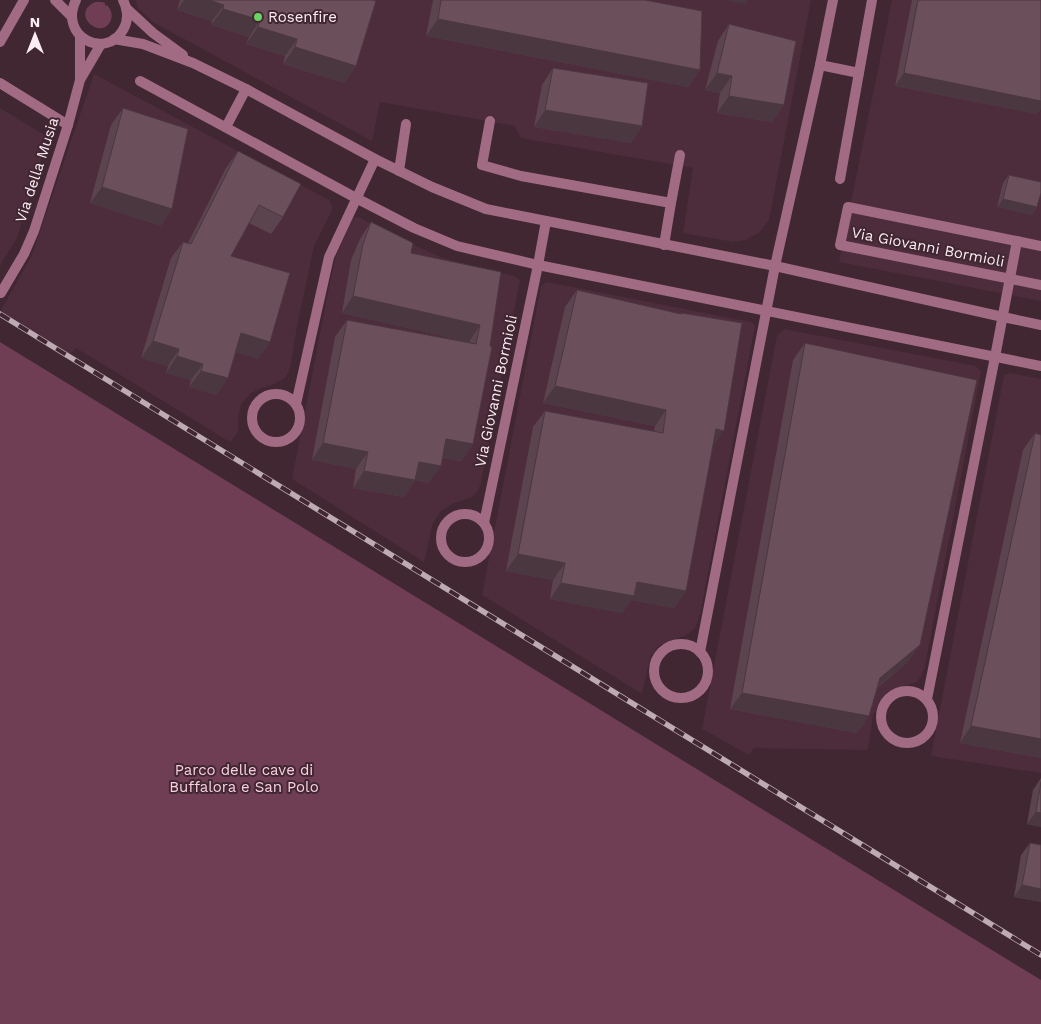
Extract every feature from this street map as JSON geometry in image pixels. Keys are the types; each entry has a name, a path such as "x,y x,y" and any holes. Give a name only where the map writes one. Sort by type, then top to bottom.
{"street":[{"path":"0,42 24,0"},
{"path":"55,0 71,16"},
{"path":"71,16 76,0"},
{"path":"700,652 685,644 677,644 662,651 656,658 654,675 656,684 662,691 670,696 679,698 689,697 697,693 707,677 708,668 700,652 775,266 833,0"},
{"path":"840,179 872,0"},
{"path":"80,36 93,43 101,44 114,39 126,26 128,16 125,4"},
{"path":"125,4 152,33 193,63"},
{"name":"Via della Musia","path":"1,293 24,254 34,231 68,125 80,80 80,36 75,30 71,16"},
{"path":"114,39 143,44 193,63 246,89 375,159 432,187 486,210 775,266 1041,325"},
{"name":"Via della Musia","path":"80,80 101,44"},
{"path":"820,65 859,73"},
{"path":"140,81 356,198 414,228 457,246 538,266 1041,366"},
{"path":"0,83 68,125"},
{"path":"226,128 246,89"},
{"path":"490,120 482,165 520,176 671,203"},
{"path":"399,171 406,124"},
{"path":"664,245 680,155"},
{"path":"296,404 290,398 274,394 259,400 251,415 254,431 266,441 274,443 289,439 299,426 299,411 296,404 329,257 375,159"},
{"name":"Via Giovanni Bormioli","path":"1041,246 848,208 840,245 1041,285"},
{"name":"Via Giovanni Bormioli","path":"484,523 470,514 454,516 443,528 441,536 445,551 451,557 465,562 478,558 483,554 488,542 487,529 484,523 546,221"},
{"name":"Via Giovanni Bormioli","path":"927,699 912,691 896,693 889,698 881,713 881,722 884,730 890,737 906,743 915,742 929,732 933,724 932,706 927,699 1017,241"}],"shaded area":[{"path":"135,0 811,0 769,220 760,232 745,240 733,242 683,233 693,168 521,138 515,126 380,102 372,141 153,22 138,8"},
{"path":"892,0 1041,0 1041,301 839,262"},
{"path":"94,74 329,200 332,205 332,210 314,246 290,369 285,378 251,393 241,404 238,432 230,442 76,348 70,354 0,312 32,255"},
{"path":"0,108 48,137 17,238 0,265"},
{"path":"359,217 443,258 514,276 520,280 481,483 477,492 472,497 452,504 440,512 433,523 424,562 292,479 336,256 353,218"},
{"path":"547,282 751,322 755,326 700,615 695,628 685,636 659,646 650,657 642,694 482,595 541,286"},
{"path":"784,329 976,366 981,372 925,666 921,677 916,682 890,691 880,701 873,715 868,750 754,748 749,755 702,729 777,335"},
{"path":"1010,373 1041,379 1041,773 931,756 1004,375"}],"green space":[{"path":"95,2 105,3 110,9 112,16 107,26 95,27 86,19 85,13 88,7"},
{"name":"Parco delle cave di Buffalora e San Polo","path":"0,342 1041,980 1041,1024 0,1024"}],"building":[{"path":"209,0 376,1 356,66 295,47 297,39 258,27 260,20 223,9 224,5"},
{"path":"441,0 645,0 702,11 700,70 438,19"},
{"path":"918,0 1041,0 1041,101 904,73"},
{"path":"729,24 796,41 784,105 729,96 732,76 717,73"},
{"path":"553,68 648,83 642,126 545,110"},
{"path":"123,108 188,129 172,209 102,187"},
{"path":"238,151 301,184 283,217 259,205 231,256 290,273 270,342 241,333 228,378 201,371 203,364 177,356 179,349 153,341 183,242 191,244"},
{"path":"1009,175 1041,182 1041,193 1037,207 1003,199"},
{"path":"371,222 413,243 411,253 501,272 490,346 492,347 473,444 446,439 441,466 419,462 415,480 364,471 368,452 323,443 347,320 476,344 480,325 353,296 363,244"},
{"path":"577,290 681,314 742,323 724,431 716,429 686,591 637,582 634,596 561,583 565,563 518,554 545,411 663,433 666,410 555,386"},
{"path":"805,343 977,380 920,645 880,678 869,716 742,693"},
{"path":"1035,433 1041,435 1041,739 971,726"},
{"path":"1041,782 1041,813 1036,812"},
{"path":"1030,843 1041,845 1041,889 1022,885"}],"railway":[{"path":"0,314 1041,955"}],"place":[{"name":"Rosenfire","path":"258,17"}]}
